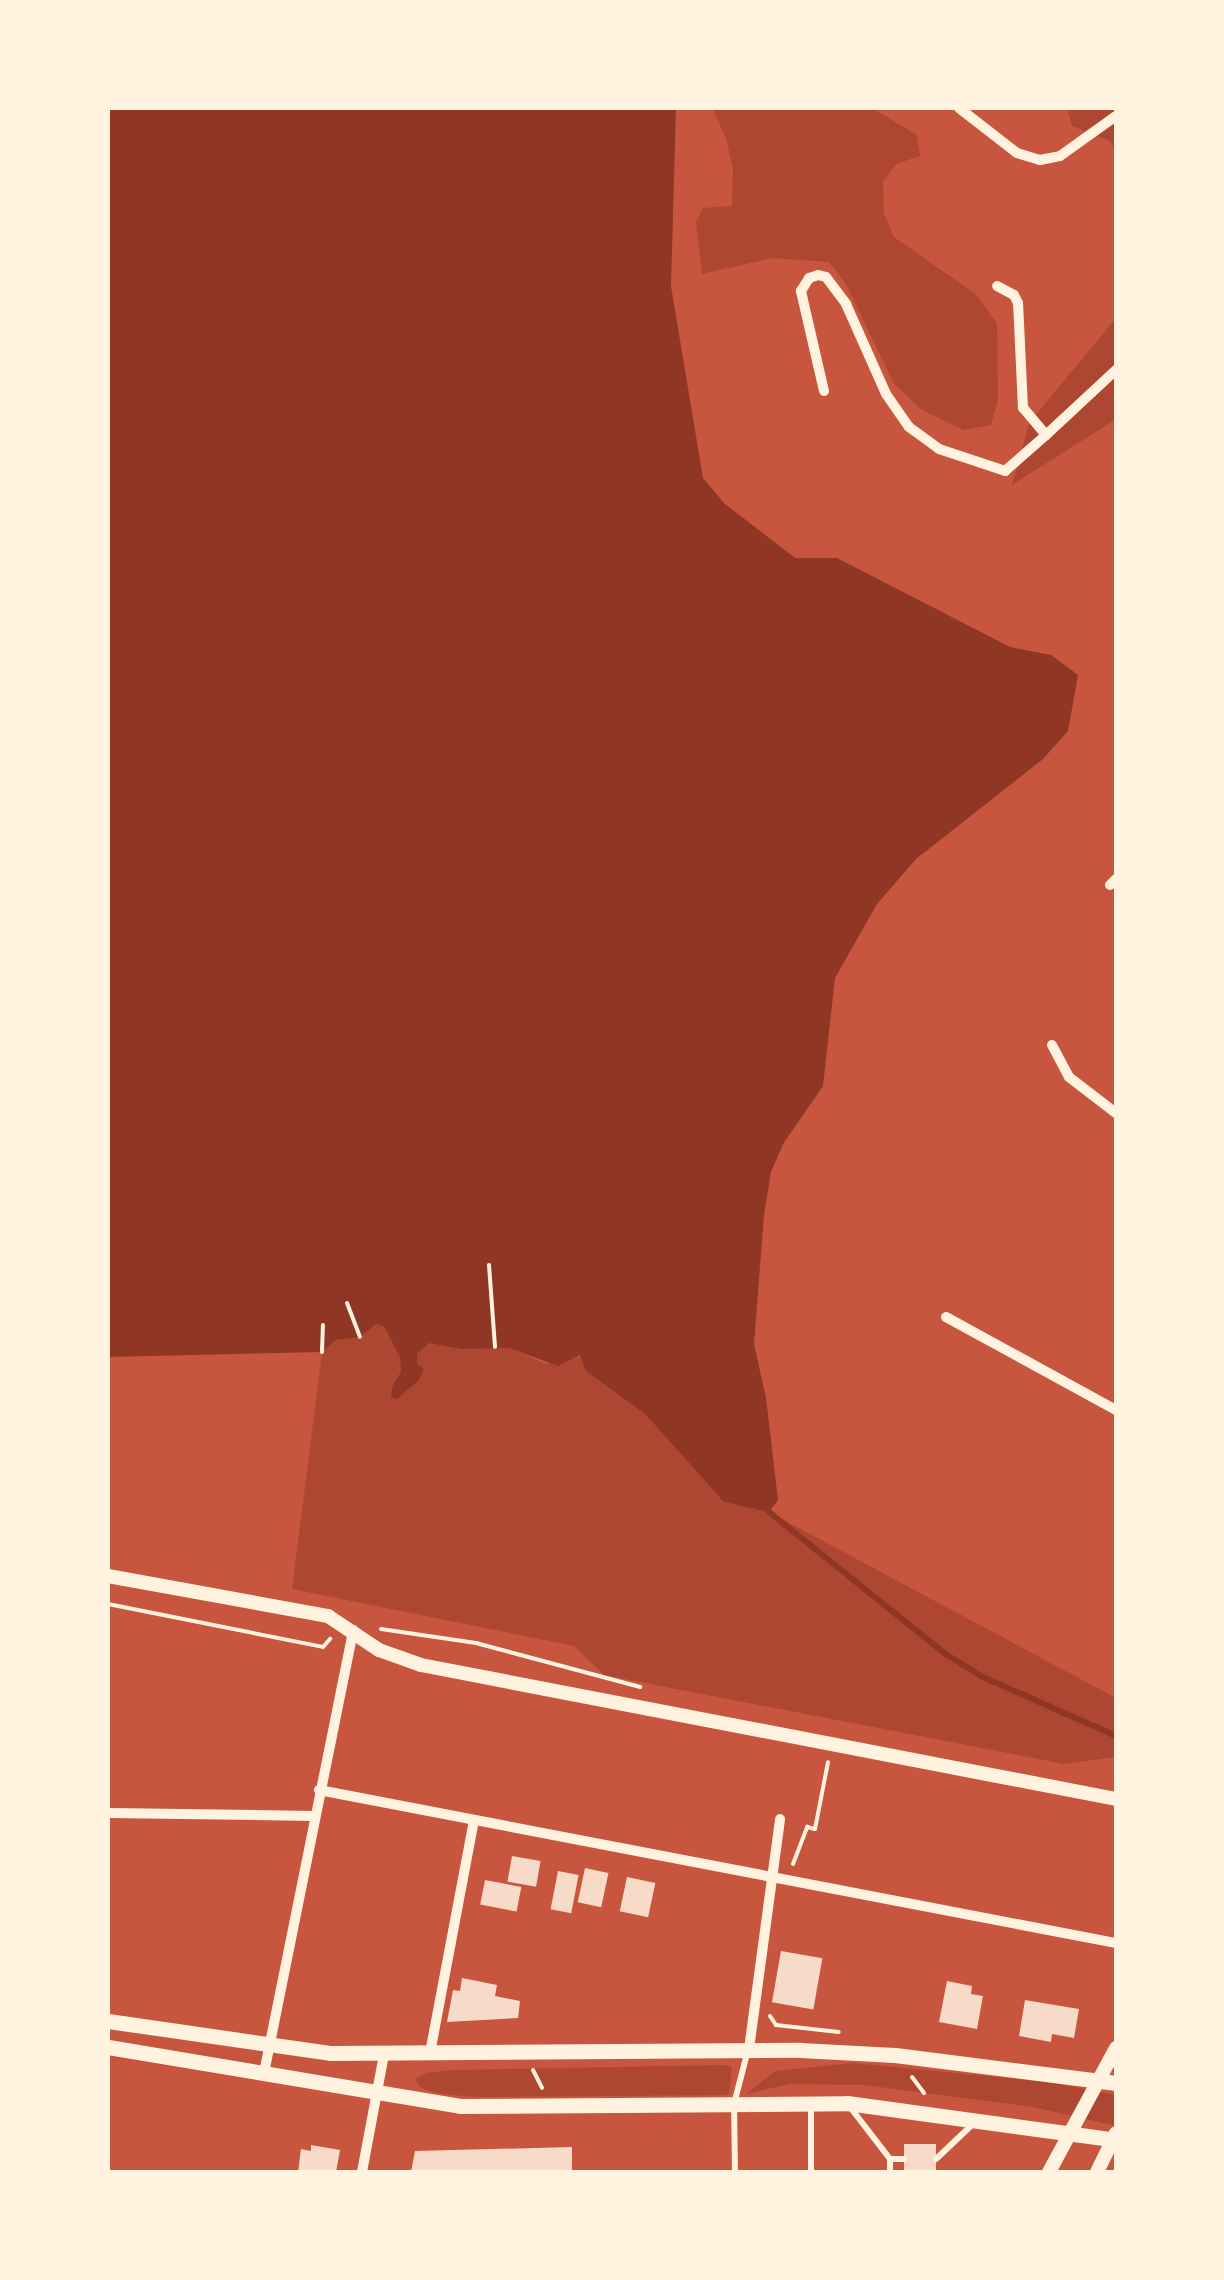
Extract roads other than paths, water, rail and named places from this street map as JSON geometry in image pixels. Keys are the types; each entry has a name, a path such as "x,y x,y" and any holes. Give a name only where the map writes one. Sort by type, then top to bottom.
{"main road":[{"path":"108,2021 270,2048 384,2054 748,2049 895,2054 1116,2083"},
{"path":"108,2047 376,2095 460,2106 811,2101 1115,2137"}],"street":[{"path":"959,108 1017,153 1040,160 1060,156 1116,116"},
{"path":"824,391 801,292 809,278 818,275 826,278 846,304 886,394 908,428 940,449 1005,471 1116,370"},
{"path":"997,286 1014,294 1018,303 1023,408 1046,435"},
{"path":"1052,1045 1069,1076 1116,1113"},
{"path":"946,1317 1116,1410"},
{"path":"108,1576 317,1614 348,1627 379,1650 421,1665 1116,1799"},
{"path":"264,2073 348,1627"},
{"path":"319,1790 1116,1943"},
{"path":"108,1813 314,1816"},
{"path":"748,2049 780,1819"},
{"path":"430,2053 474,1820"},
{"path":"1049,2172 1116,2048"},
{"path":"362,2172 384,2054"},
{"path":"1097,2172 1115,2137"}],"lane":[{"path":"735,2172 734,2104 748,2049"},
{"path":"811,2101 812,2172"},
{"path":"847,2103 890,2158 890,2172"},
{"path":"936,2159 978,2119"},
{"path":"890,2158 904,2159"}],"waterway":[{"path":"769,1512 947,1655 983,1677 1116,1736"}]}
